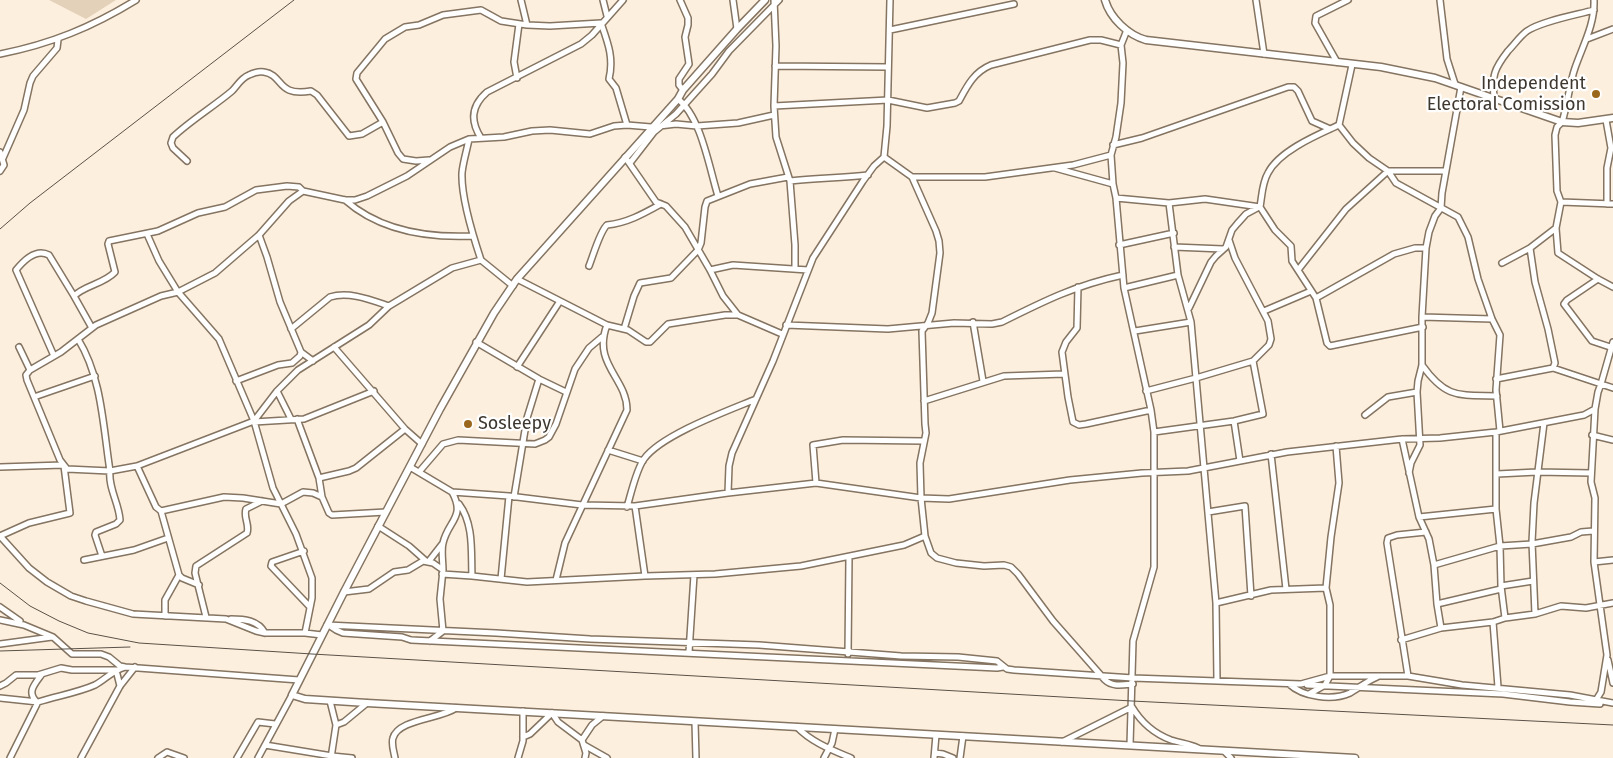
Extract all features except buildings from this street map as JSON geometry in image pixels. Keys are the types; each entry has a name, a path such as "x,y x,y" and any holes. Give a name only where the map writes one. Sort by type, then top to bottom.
{"street":[{"path":"0,54 58,40 88,27 136,0"},
{"path":"521,0 527,25"},
{"path":"604,0 607,16"},
{"path":"481,138 474,128 473,120 481,97 487,92 582,44 623,0"},
{"path":"680,0 688,18 685,37 689,64 679,79 679,85 683,90"},
{"path":"733,0 737,29"},
{"path":"258,758 476,342 512,286 678,99 683,90 765,0"},
{"path":"630,163 654,132 676,114 712,74 729,51 779,0"},
{"path":"728,493 729,466 732,452 808,270 829,233 868,175 884,157 888,100 890,0"},
{"path":"1105,0 1118,21 1127,30 1140,38 1380,67 1435,78 1562,122 1578,123 1610,119 1610,148 1606,168 1610,204 1560,202"},
{"path":"1256,0 1264,54"},
{"path":"1337,62 1314,19 1348,0"},
{"path":"1409,473 1411,463 1420,445 1417,392 1422,365 1422,317 1426,248 1432,224 1441,208 1458,86 1446,60 1440,0"},
{"path":"1594,0 1594,10 1587,38 1574,70 1562,122 1557,127 1555,135 1557,191 1560,202 1556,228 1558,252 1613,287"},
{"path":"774,3 774,115 776,137 789,179 796,269"},
{"path":"890,30 1014,4"},
{"path":"430,160 416,161 404,158 398,153 383,122 356,79 357,73 385,39 405,27 443,15 481,10 501,21 527,25 550,26 601,23"},
{"path":"1494,98 1492,81 1494,71 1524,33 1541,25 1594,10"},
{"path":"601,23 609,44 612,65 609,79 616,88 627,125"},
{"path":"517,78 514,62 519,24"},
{"path":"1587,38 1613,29"},
{"path":"1127,30 1121,45 1123,63 1121,103 1116,137 1111,155 1124,288 1135,331 1154,432 1154,567 1133,641 1130,745"},
{"path":"0,172 4,165 2,155 24,110 33,76 57,48 58,40"},
{"path":"774,106 888,100 927,108 959,101 964,90 981,69 991,65 1090,40 1101,40 1121,45"},
{"path":"1352,65 1339,125 1352,143 1388,171 1396,183 1458,217 1468,237 1478,279 1492,319 1500,335 1499,368 1496,379 1498,431 1496,509 1505,618"},
{"path":"775,66 888,67"},
{"path":"187,161 173,148 171,143 173,137 233,90 242,79 249,74 258,72 270,74 284,88 290,91 301,93 311,91 318,95 349,136 362,134 383,122"},
{"path":"1113,146 1142,138 1288,87 1294,87 1298,91 1312,121 1330,129"},
{"path":"678,99 684,104 697,126 718,196"},
{"path":"74,296 115,272 108,244 110,241 158,231 198,213 225,206 256,190 287,186 299,187 303,192 345,200 355,200 407,176 450,148 469,139 504,137 532,131 550,130 590,134 614,126 627,125 651,128 676,124 697,126 738,123 774,115"},
{"path":"1339,125 1301,144 1271,167 1265,178 1260,207 1276,230 1291,246 1292,261 1316,298 1330,346 1423,327"},
{"path":"469,139 462,172 473,236 481,260 512,286"},
{"path":"912,177 985,178 1073,165 1111,155"},
{"path":"625,157 656,202 666,206 684,227 723,296 738,315"},
{"path":"884,157 912,177 936,231 940,253 932,313 922,331 926,433 920,463 921,498 925,536 930,553 937,558 968,565 1004,565 1011,567 1053,621 1109,684 1133,684"},
{"path":"1054,168 1113,184"},
{"path":"1298,270 1355,199 1388,171 1446,171"},
{"path":"624,329 640,283 671,278 698,250 701,243 707,201 750,184 789,179 868,175"},
{"path":"303,192 289,201 258,235 215,273 178,292 161,296 92,328 54,356 30,370 26,375 64,466 70,512 69,515 29,523 0,536 29,568 71,596 133,614 226,619 256,632 322,635"},
{"path":"1116,198 1169,203 1205,199 1260,207"},
{"path":"345,200 374,220 392,227 432,236 473,236"},
{"path":"1169,203 1178,275 1191,322 1216,603 1217,680"},
{"path":"589,266 600,234 607,225 621,224 632,220 661,204"},
{"path":"1188,309 1211,262 1223,250 1232,230 1246,214 1260,207"},
{"path":"1502,262 1530,248 1556,228"},
{"path":"1119,245 1174,233"},
{"path":"147,234 159,261 178,292 218,339 254,421 268,472 304,551 312,578 312,598 305,633"},
{"path":"258,235 267,256 280,302 291,329 302,352 313,360"},
{"path":"1146,391 1253,361 1270,345 1270,327 1264,311 1234,258 1229,240"},
{"path":"1174,247 1223,250"},
{"path":"1316,298 1394,254 1415,248 1426,248"},
{"path":"1530,248 1535,282 1548,328 1555,363 1553,368"},
{"path":"54,356 16,270 34,254 40,251 49,255 92,328"},
{"path":"254,421 298,370 369,324 389,306 452,268 481,260"},
{"path":"710,270 733,265 808,270"},
{"path":"786,325 888,329 973,322 992,324 1002,322 1036,304 1078,287 1123,275"},
{"path":"1124,288 1178,275"},
{"path":"517,279 607,325 624,329 648,343 668,324 724,315 738,315 782,334"},
{"path":"1598,279 1564,304 1592,341 1612,346 1594,409 1591,473 1592,492 1595,498 1594,562 1601,606 1601,619 1613,683"},
{"path":"1078,287 1077,328 1066,342 1062,352 1071,419 1075,424 1079,425 1151,410"},
{"path":"1264,311 1311,290"},
{"path":"291,329 330,297 337,295 367,298 389,306"},
{"path":"517,367 560,301"},
{"path":"1422,317 1492,319"},
{"path":"973,322 983,381"},
{"path":"1135,331 1191,322"},
{"path":"419,472 443,444 448,442 458,440 535,444 549,437 556,424 575,369 589,348 602,337 607,325"},
{"path":"556,580 565,543 623,419 627,406 623,392 609,367 602,337"},
{"path":"78,338 88,355 95,376 110,471 109,479 120,520 116,524 96,532 95,535 102,556"},
{"path":"476,342 517,367 566,392"},
{"path":"19,347 30,370"},
{"path":"334,347 406,429 422,444"},
{"path":"236,381 278,365 292,363 302,352"},
{"path":"1154,432 1234,421 1263,414 1253,361"},
{"path":"292,363 298,370"},
{"path":"1422,365 1431,378 1442,388 1455,394 1497,396"},
{"path":"1496,379 1553,368 1613,388"},
{"path":"924,401 1004,376 1064,374"},
{"path":"34,397 95,376"},
{"path":"501,579 512,496 522,443 527,418 539,379"},
{"path":"278,391 291,419"},
{"path":"0,468 64,466 74,470 110,471 137,466 254,421 298,419 313,416 374,391"},
{"path":"1365,415 1388,397 1417,392"},
{"path":"627,507 642,461 649,454 676,434 756,398"},
{"path":"410,467 452,492 627,507 816,483 921,498 956,499 1070,480 1204,469 1271,454 1402,439 1498,431 1584,415 1594,409"},
{"path":"298,419 319,478 322,497 329,513 332,516 386,512"},
{"path":"1234,421 1240,461"},
{"path":"1535,614 1532,544 1537,472 1544,423"},
{"path":"319,478 356,468 406,429"},
{"path":"1592,435 1613,440"},
{"path":"1402,439 1419,517 1426,532 1434,565 1441,628"},
{"path":"816,483 813,445 843,440 924,441"},
{"path":"1309,694 1325,685 1330,676 1330,605 1326,588 1339,484 1336,446"},
{"path":"608,450 642,461"},
{"path":"1271,454 1286,589"},
{"path":"137,466 156,506 161,511 179,575 165,600 165,616"},
{"path":"1497,474 1537,472 1591,473"},
{"path":"161,511 224,497 281,504 303,492 313,493 322,497"},
{"path":"452,492 465,511 469,526 472,576"},
{"path":"206,617 195,573 196,566 246,534 248,529 244,514 246,509 262,501"},
{"path":"344,592 369,589 394,572 408,570 419,563 428,561 443,543 458,511 458,502"},
{"path":"635,506 645,576"},
{"path":"1208,512 1245,506 1251,596"},
{"path":"1419,517 1496,509"},
{"path":"378,526 409,546 442,572 527,582 694,574 801,566 904,545 925,536"},
{"path":"1434,565 1500,546 1532,544 1571,537 1581,532 1593,531"},
{"path":"1408,676 1388,552 1388,538 1397,535 1426,532"},
{"path":"84,560 134,550 168,538"},
{"path":"442,631 440,600 443,543"},
{"path":"304,551 272,562 271,566 310,607"},
{"path":"846,660 848,652 849,557"},
{"path":"1594,562 1613,560"},
{"path":"689,652 694,574"},
{"path":"179,575 199,585"},
{"path":"1437,604 1501,587 1533,581"},
{"path":"1216,603 1271,590 1326,588"},
{"path":"1401,640 1441,628 1493,622 1505,618 1535,614 1562,606 1586,608 1613,604"},
{"path":"0,607 24,624 53,637 72,654 102,654 120,666 299,680"},
{"path":"0,620 24,624"},
{"path":"1493,622 1498,688"},
{"path":"328,625 496,632 590,639 759,645 988,660 999,662 1003,667"},
{"path":"328,625 343,633 430,640 948,666 1003,667 1014,670 1133,678 1325,685 1462,694 1503,694 1570,702 1611,703"},
{"path":"430,640 442,631"},
{"path":"0,644 53,637"},
{"path":"1596,700 1601,692 1607,655"},
{"path":"0,686 16,675 42,674 61,668 116,670 126,667"},
{"path":"84,757 120,686 135,667"},
{"path":"116,670 120,686"},
{"path":"0,698 38,702 98,683 116,670"},
{"path":"38,702 32,696 31,691 42,674"},
{"path":"1301,684 1330,676 1408,676 1462,685 1570,695 1611,703"},
{"path":"1289,684 1296,691 1339,697 1379,676"},
{"path":"292,695 305,699 367,703 1200,749 1266,756 1355,758"},
{"path":"330,700 336,725 331,757"},
{"path":"10,758 38,702"},
{"path":"336,725 344,722 367,703"},
{"path":"1062,742 1132,707"},
{"path":"1132,707 1141,721 1152,729 1171,740 1200,749"},
{"path":"395,758 392,743 393,736 397,732 412,722 440,716 456,708"},
{"path":"518,758 523,737 523,711"},
{"path":"523,737 530,734 552,712"},
{"path":"552,712 558,722 583,743 607,758"},
{"path":"586,758 583,743 592,725 603,716"},
{"path":"237,758 258,722 275,724"},
{"path":"695,722 696,758"},
{"path":"797,727 807,736 829,749 851,758"},
{"path":"824,758 835,729"},
{"path":"936,735 934,756 943,754 953,758"},
{"path":"960,758 962,736"},
{"path":"265,744 331,757 352,758"},
{"path":"1224,751 1231,758"},
{"path":"158,758 167,752 184,758"}],"shaded area":[{"path":"49,0 116,0 86,19"}],"railway":[{"path":"0,229 30,203 294,0"},
{"path":"0,583 30,606 59,621 88,633 139,643 1132,701 1613,725"},
{"path":"0,651 130,647"}],"place":[{"name":"Independent Electoral Comission","path":"1596,94"},
{"name":"Sosleepy","path":"468,424"}]}
